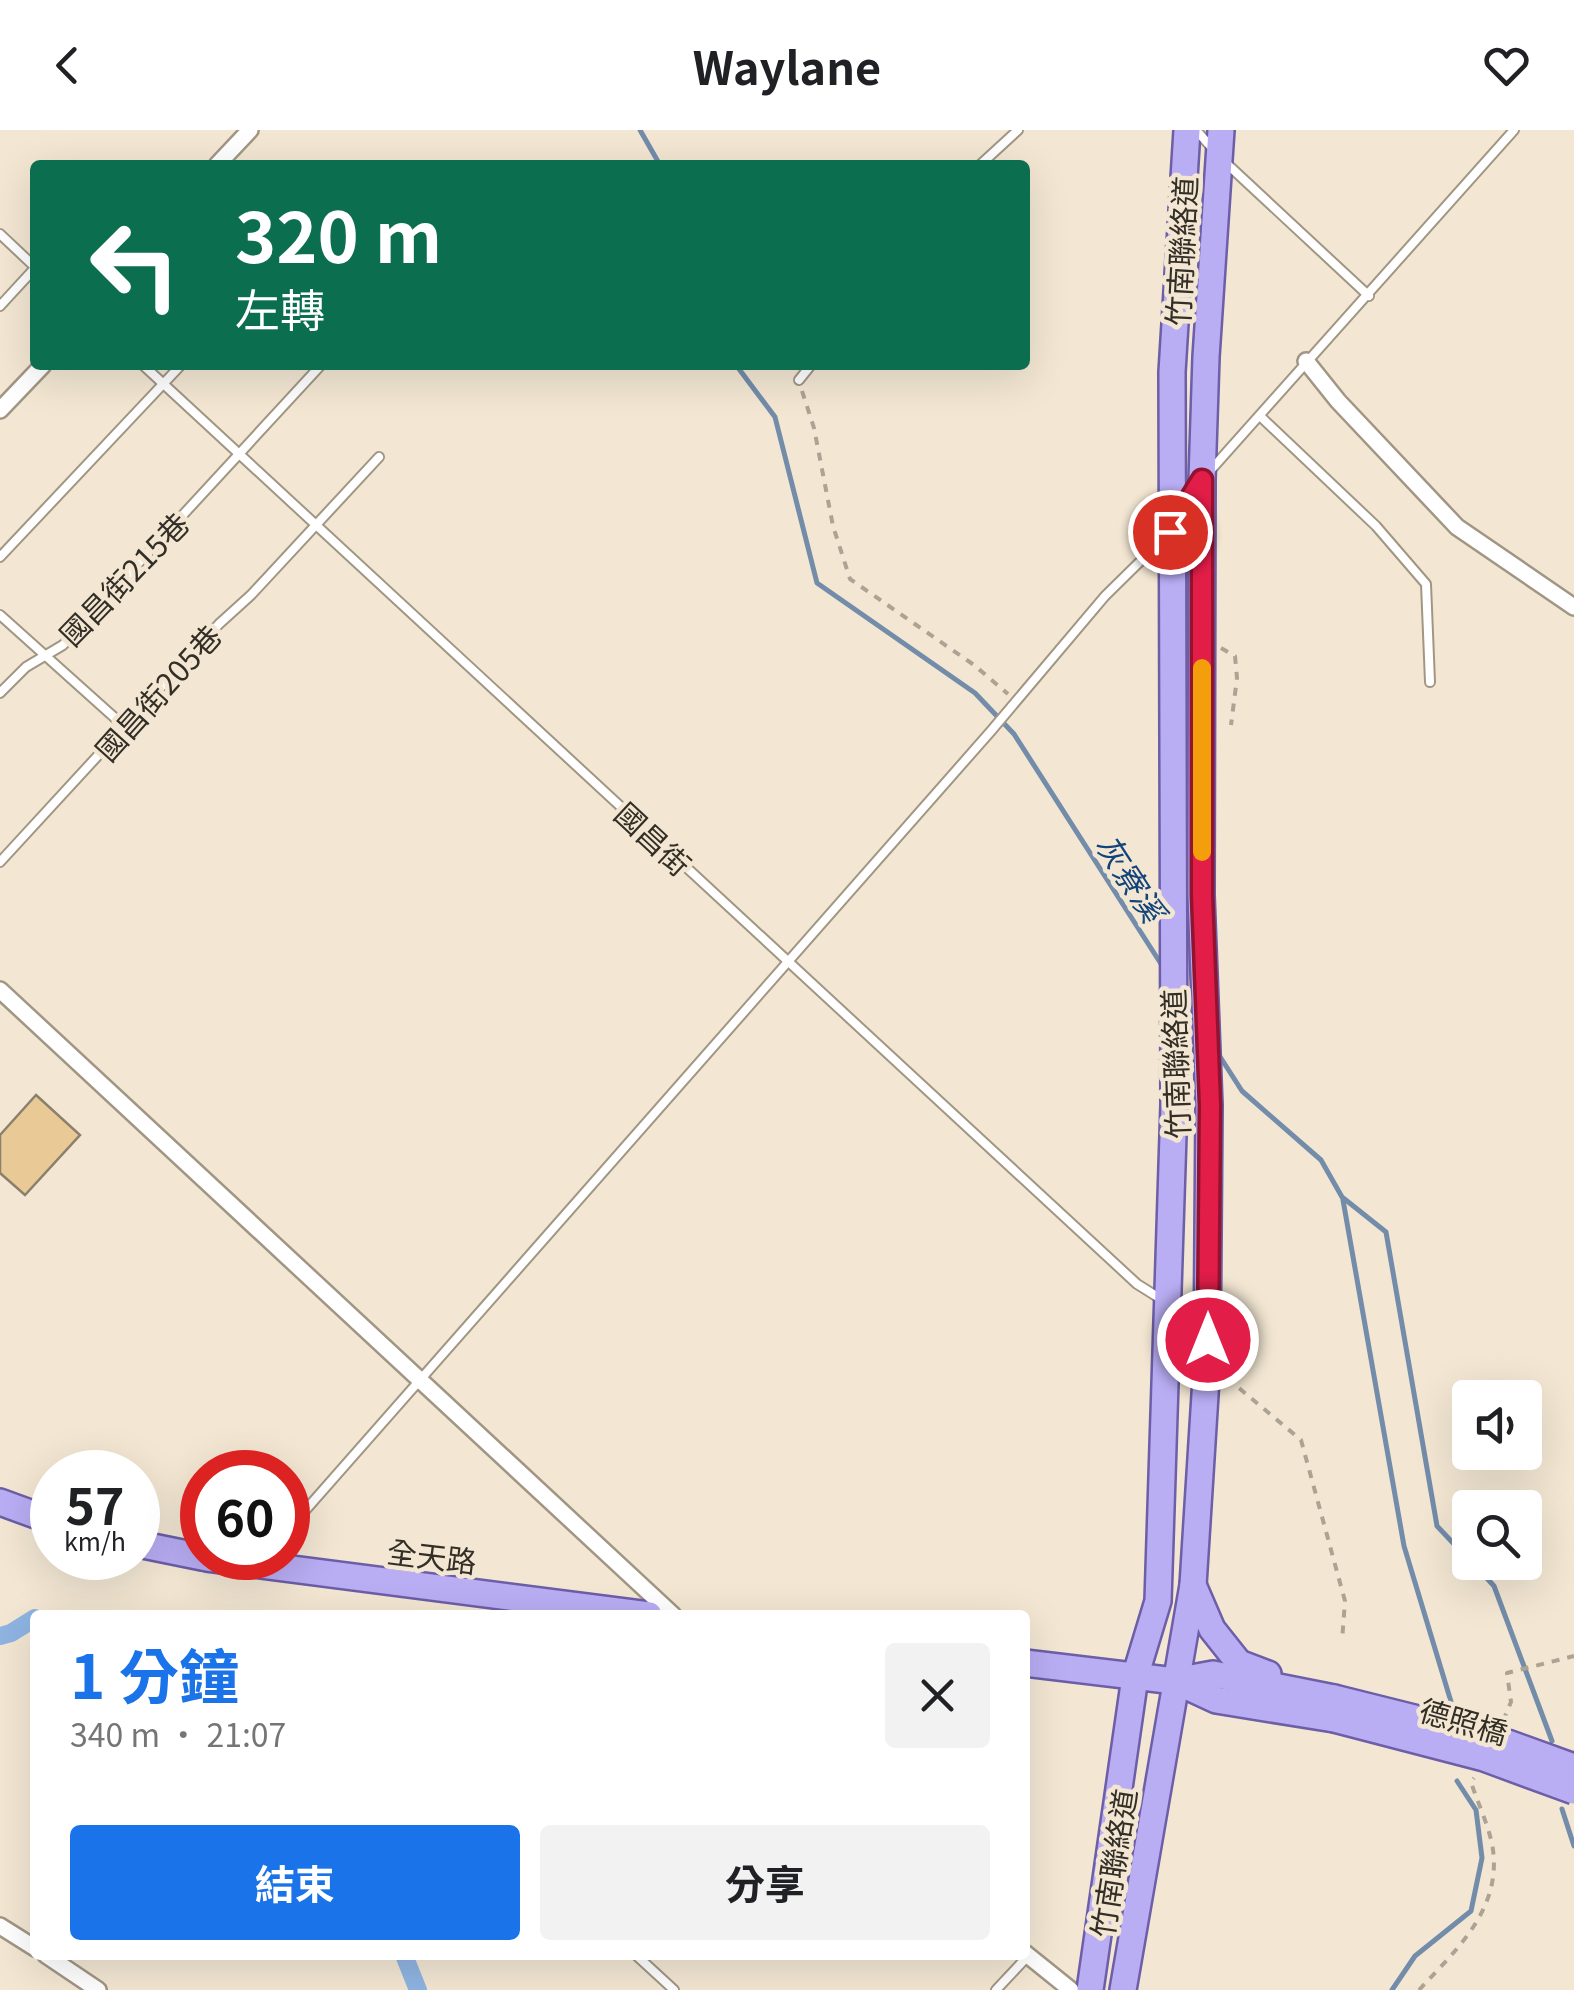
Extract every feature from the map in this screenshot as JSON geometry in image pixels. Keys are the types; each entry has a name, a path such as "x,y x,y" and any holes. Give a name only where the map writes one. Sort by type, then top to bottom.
{"main road":[{"name":"竹南聯絡道","path":"1090,1990 1135,1677 1158,1601 1174,1104 1172,372 1186,130"},
{"name":"竹南聯絡道","path":"1123,1990 1193,1584 1207,1363 1210,1105 1202,895 1198,487 1219,142"},
{"path":"0,1502 30,1513"},
{"name":"全天路","path":"310,1568 613,1610"},
{"path":"1193,1584 1212,1629 1239,1664 1334,1708"},
{"path":"1030,1664 1175,1681 1216,1700 1334,1708"},
{"name":"德照橋","path":"1334,1708 1494,1738 1574,1767"},
{"name":"德照橋","path":"1334,1708 1574,1791"}],"street":[{"path":"222,160 250,130"},
{"path":"1306,361 1338,401 1458,528 1574,607"},
{"path":"0,410 38,370"},
{"path":"0,990 668,1610"},
{"path":"0,1926 30,1945"},
{"path":"1030,1956 1071,1990"},
{"path":"53,1960 98,1990"}],"lane":[{"path":"985,160 1018,130"},
{"path":"1196,130 1219,142 1369,296"},
{"path":"1198,487 1514,130"},
{"path":"0,234 30,262"},
{"path":"0,306 30,273"},
{"name":"國昌街","path":"149,370 1137,1284 1169,1304"},
{"path":"0,556 177,370"},
{"name":"國昌街215巷","path":"0,693 26,666 63,645 317,370"},
{"path":"798,380 807,370"},
{"path":"1261,417 1376,526 1426,584 1430,682"},
{"name":"國昌街205巷","path":"0,862 379,457"},
{"path":"310,1505 991,731 1105,596 1170,532 1186,506"},
{"path":"0,615 126,728"},
{"path":"641,1960 674,1990"},
{"path":"996,1990 1022,1960"}],"path":[{"path":"798,380 814,428 834,526 850,579 974,665 1015,700"},
{"path":"1202,643 1235,656 1231,725"},
{"path":"1207,1363 1301,1440 1345,1601 1342,1640"},
{"path":"1496,1734 1510,1702 1507,1673 1574,1656"},
{"path":"1420,1990 1464,1941 1488,1905 1493,1851 1471,1782 1480,1766"}],"building":[{"path":"36,1095 80,1135 25,1195 0,1173 0,1135"}],"waterway":[{"name":"灰寮溪","path":"640,130 657,160"},
{"name":"灰寮溪","path":"740,370 775,417 817,583 975,693 1014,734 1163,967"},
{"name":"灰寮溪","path":"1217,1052 1242,1091 1321,1160 1342,1197 1386,1232 1437,1526 1452,1542"},
{"path":"1343,1200 1404,1546 1452,1705"},
{"name":"灰寮溪","path":"1488,1580 1552,1741"},
{"path":"0,1636 30,1621"},
{"path":"1392,1990 1415,1956 1471,1911 1482,1858 1476,1810 1457,1781"},
{"name":"灰寮溪","path":"1562,1809 1574,1846"},
{"path":"406,1960 418,1990"}],"slow traffic":[{"path":"1202,668 1202,852"}],"route":[{"path":"1170,532 1202,480 1203,998 1210,1105 1208,1340"}]}
